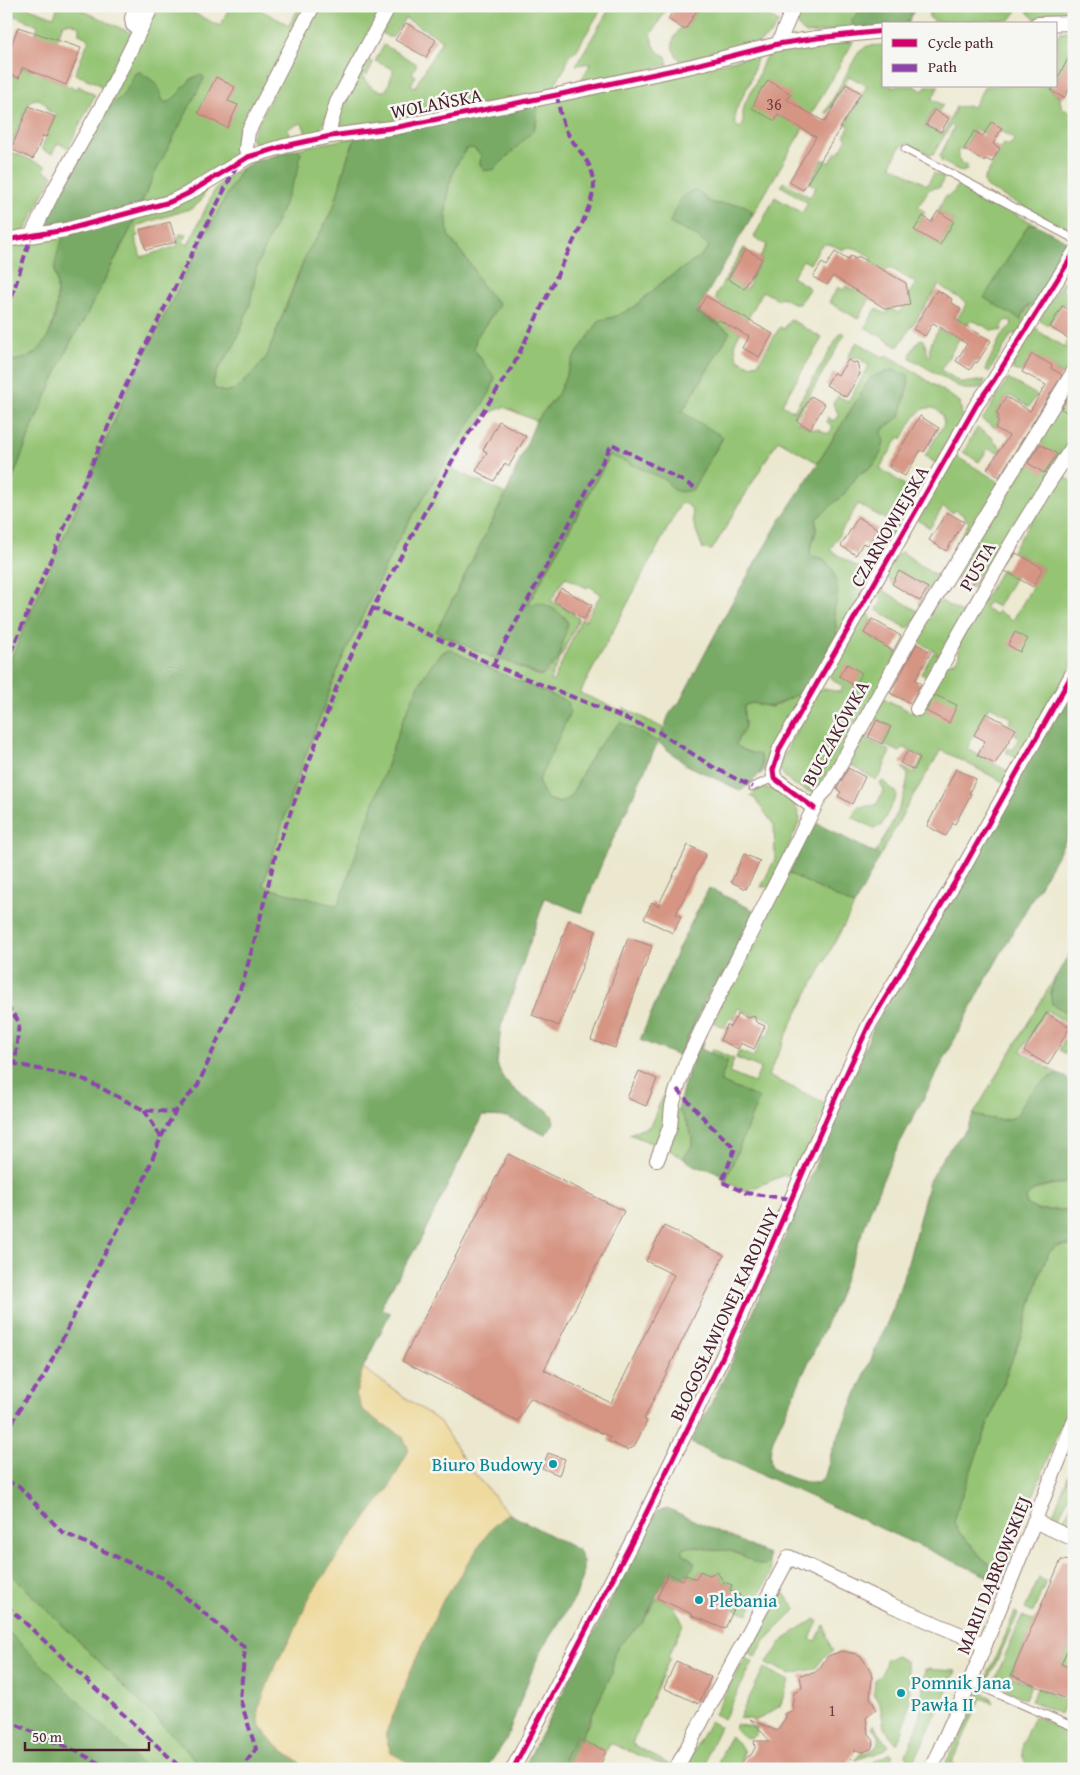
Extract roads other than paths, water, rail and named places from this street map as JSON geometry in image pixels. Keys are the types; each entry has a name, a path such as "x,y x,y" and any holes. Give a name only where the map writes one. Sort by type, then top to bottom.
{"street":[{"path":"136,6 132,18 133,25 140,29"},
{"path":"31,236 54,190 107,97 152,6"},
{"path":"248,156 246,150 248,132 313,6"},
{"path":"331,136 330,126 337,102 389,6"},
{"path":"778,44 794,6"},
{"path":"1058,23 1074,23"},
{"name":"WOLAŃSKA","path":"6,240 65,230 170,202 188,194 248,156 285,146 331,136 398,127 557,95 692,66 778,44 817,38 882,32"},
{"name":"CZARNOWIEJSKA","path":"774,778 773,770 780,748 814,686 977,404 1074,253"},
{"name":"BUCZAKÓWKA","path":"657,1160 670,1127 672,1106 686,1063 814,808 827,789 917,628 1074,371"},
{"name":"PUSTA","path":"917,709 955,640 1021,529 1074,445"},
{"name":"BŁOGOSŁAWIONEJ KAROLINY","path":"513,1769 631,1543 714,1375 869,1025 961,872 1074,671"},
{"path":"774,778 814,808"},
{"name":"MARII DĄBROWSKIEJ","path":"930,1769 970,1682 1074,1422"},
{"path":"1034,1521 1074,1539"},
{"path":"676,1769 789,1557 891,1605 985,1645"}],"lane":[{"path":"906,149 1074,239"},
{"path":"752,787 774,778"},
{"path":"970,1682 1074,1727"}],"place":[{"name":"Biuro Budowy","path":"553,1464"},
{"name":"Plebania","path":"699,1600"},
{"name":"Pomnik Jana Pawła II","path":"901,1693"}]}
